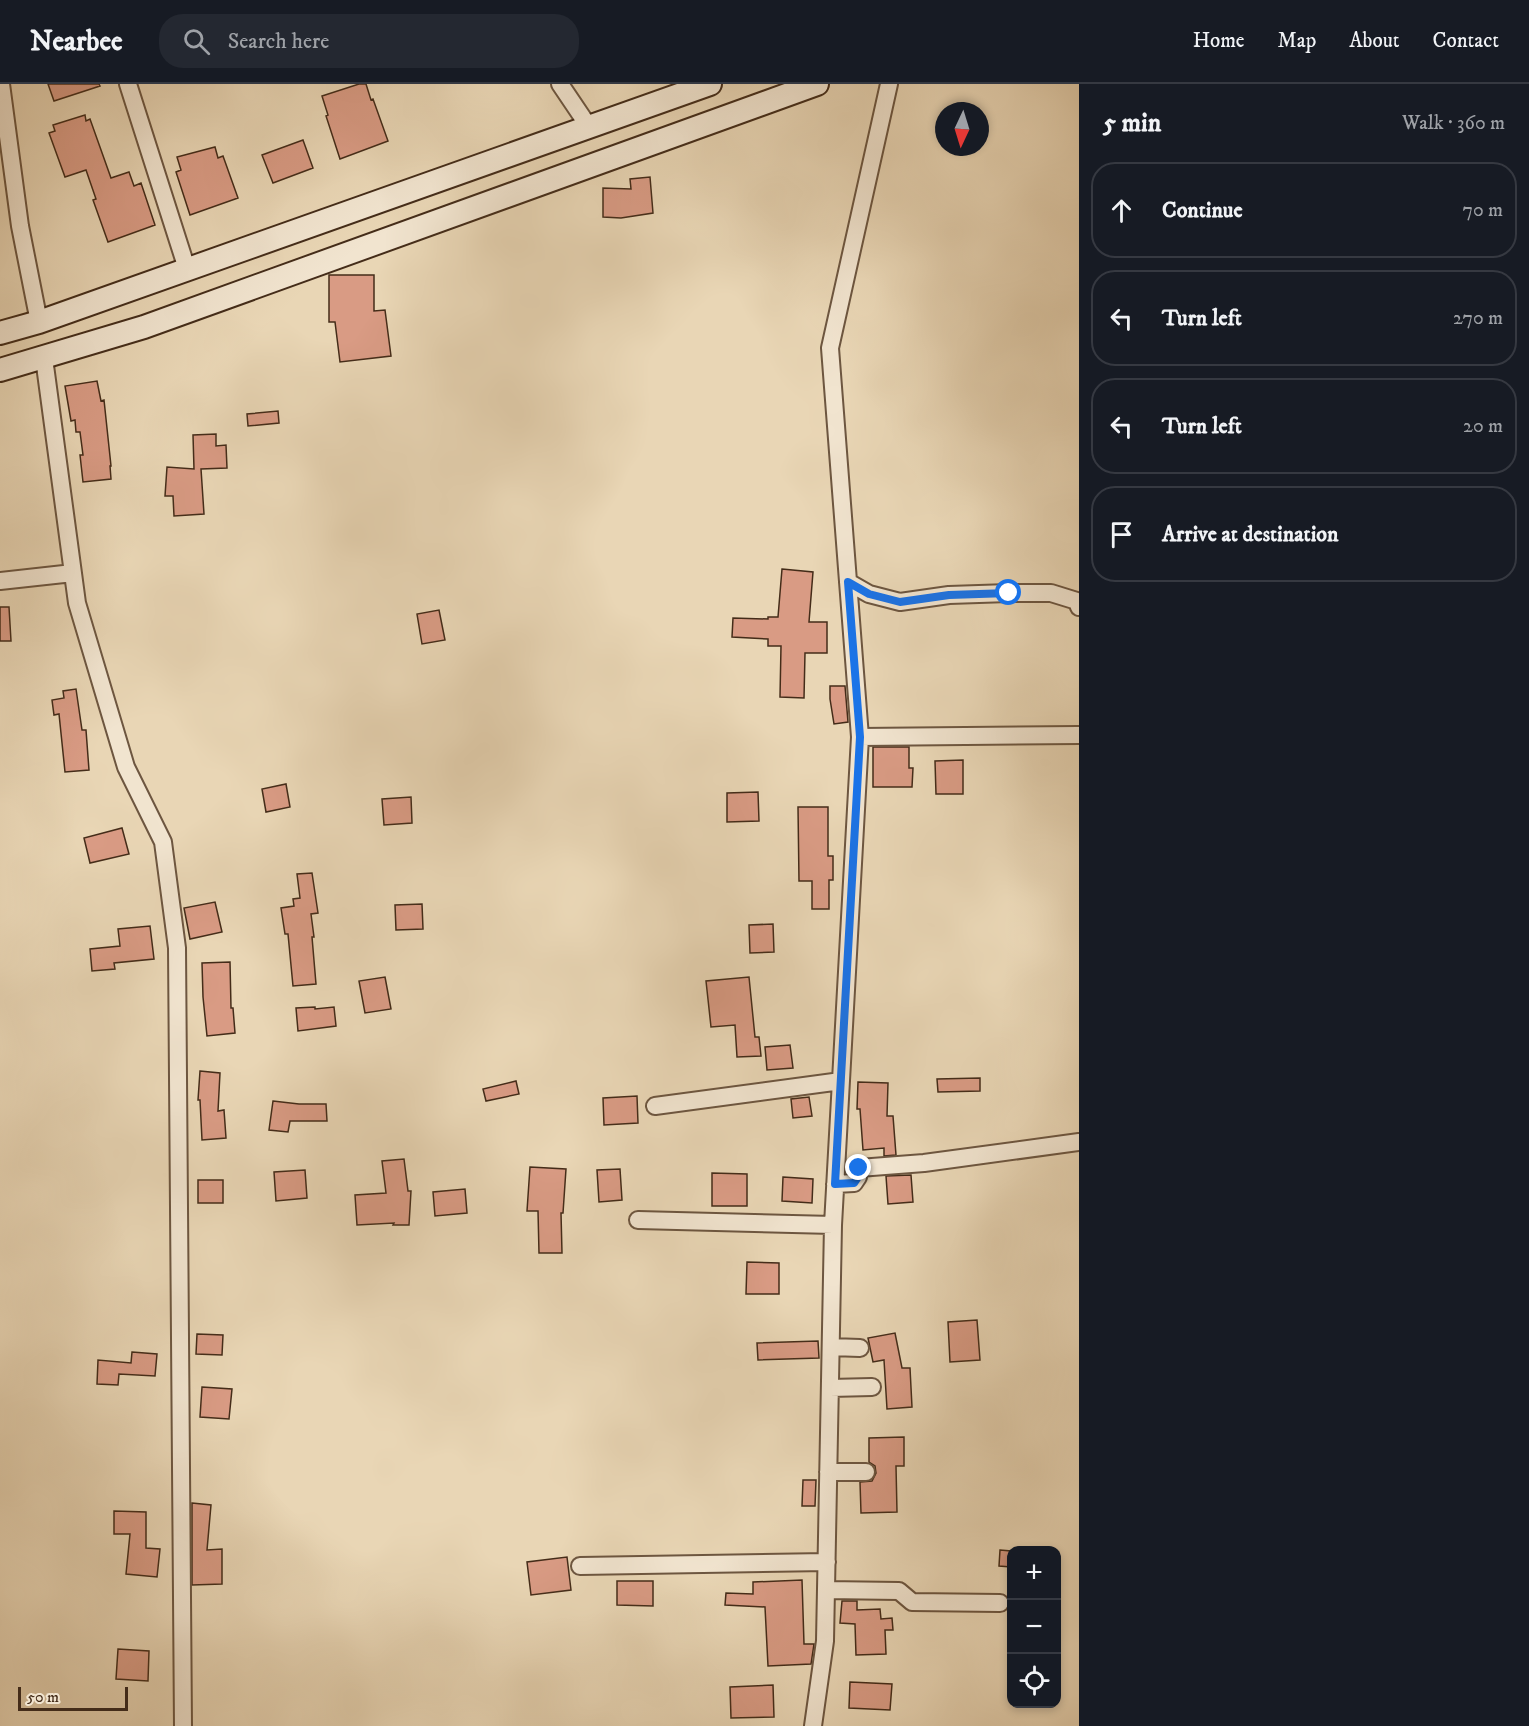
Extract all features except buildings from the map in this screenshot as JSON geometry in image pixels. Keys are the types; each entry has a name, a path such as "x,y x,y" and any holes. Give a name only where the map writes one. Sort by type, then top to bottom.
{"main road":[{"path":"0,333 39,322 710,84"},
{"path":"0,370 144,327 817,84"}],"street":[{"path":"1,84 20,226 39,322"},
{"path":"128,84 187,269"},
{"path":"560,84 589,127"},
{"path":"813,1726 825,1641 833,1225 860,737 830,348 889,84"},
{"path":"44,358 78,603 126,767 164,842 177,948 183,1726"},
{"path":"0,581 73,573"},
{"path":"848,582 869,594 900,602 949,595 1051,593 1077,601 1079,607"},
{"path":"860,737 1079,735"},
{"path":"655,1106 841,1081"},
{"path":"835,1184 854,1183 858,1177 859,1168 924,1163 1079,1142"},
{"path":"638,1220 833,1225"},
{"path":"831,1347 860,1348"},
{"path":"830,1388 872,1387"},
{"path":"828,1472 866,1472"},
{"path":"580,1566 827,1562"},
{"path":"826,1590 899,1591 912,1602 1000,1603"}],"route":[{"path":"859,1168 858,1177 854,1183 835,1184 860,737 848,582 869,594 900,602 949,595 1009,593"}]}
